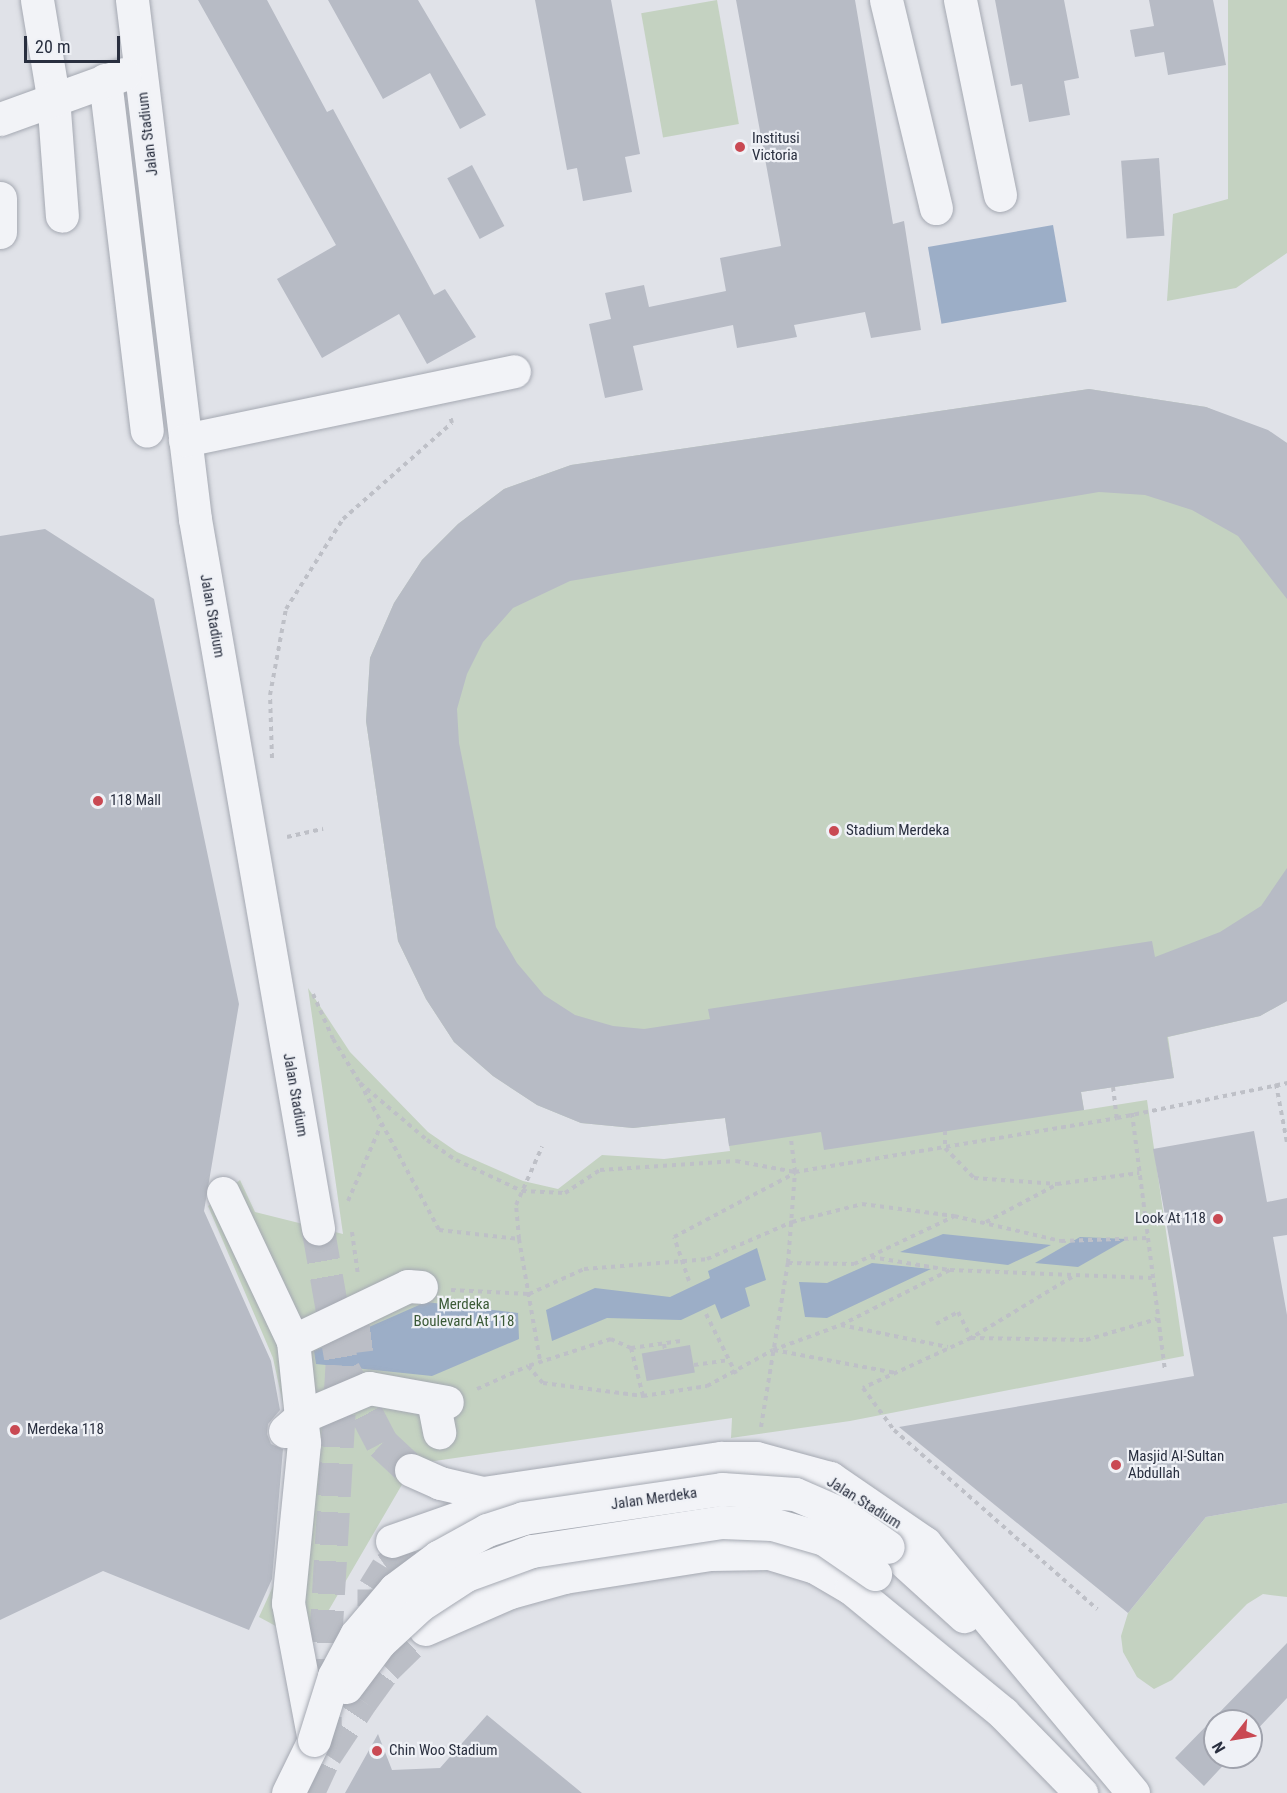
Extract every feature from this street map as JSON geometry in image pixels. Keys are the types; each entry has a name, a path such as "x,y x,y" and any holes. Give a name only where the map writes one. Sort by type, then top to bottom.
{"street":[{"path":"37,0 53,97 62,216"},
{"name":"Jalan Stadium","path":"132,0 199,542 318,1228"},
{"path":"886,0 936,208"},
{"path":"960,0 1000,195"},
{"path":"0,119 53,97 105,80 141,73"},
{"path":"105,80 147,430"},
{"path":"0,198 0,232"},
{"path":"185,440 514,371"},
{"path":"223,1193 292,1341 293,1424 303,1443 288,1603 314,1740"},
{"path":"292,1341 361,1298 408,1286 421,1287"},
{"path":"293,1424 369,1388 440,1411"},
{"name":"Jalan Stadium","path":"411,1470 441,1483 483,1493 721,1458 756,1458 830,1478 925,1543 1039,1684 1133,1793"},
{"path":"392,1541 485,1511 545,1485"},
{"name":"Jalan Merdeka","path":"288,1793 314,1740 334,1676 356,1635 395,1589 438,1557 487,1530 523,1518 723,1489 795,1494 841,1514 1003,1713"},
{"path":"425,1629 510,1592 564,1578 710,1554 769,1552 815,1567 851,1588 1003,1713 1081,1793"},
{"name":"Jalan Merdeka","path":"881,1561 1039,1684"}],"path":[{"path":"272,764 270,695 286,609 343,519 452,423 442,386"},
{"path":"287,837 323,829"},
{"path":"309,984 333,1039 360,1083 439,1230 519,1239"},
{"path":"360,1083 427,1140 456,1160 522,1191 565,1193 600,1170 612,1169 736,1161 795,1172"},
{"path":"689,1281 680,1262 674,1237 795,1172 1117,1118 1132,1113 1287,1083"},
{"path":"1276,1084 1287,1143"},
{"path":"1113,1087 1117,1118"},
{"path":"1132,1113 1165,1371"},
{"path":"349,1213 348,1202 381,1124"},
{"path":"945,1131 945,1148 974,1178 1057,1184 1139,1173"},
{"path":"756,1458 788,1263 795,1172 791,1137"},
{"path":"540,1361 519,1239 516,1205 542,1147"},
{"path":"984,1223 1057,1184"},
{"path":"421,1287 529,1294 584,1269 707,1259 792,1222 862,1204 954,1216 1061,1241 1147,1238"},
{"path":"788,1263 854,1264 954,1216"},
{"path":"351,1224 361,1298"},
{"path":"868,1257 950,1270 1072,1277 1152,1278"},
{"path":"528,1366 543,1383 643,1396 707,1386 736,1374 773,1350 841,1325 950,1270"},
{"path":"1072,1277 971,1338 863,1388 894,1430 1097,1609"},
{"path":"936,1324 958,1312 971,1338"},
{"path":"706,1314 736,1374"},
{"path":"971,1338 1086,1340 1157,1319"},
{"path":"841,1325 949,1347"},
{"path":"440,1411 540,1361 611,1340 631,1348 681,1341"},
{"path":"664,1344 665,1350"},
{"path":"631,1348 643,1396"},
{"path":"773,1350 897,1373"},
{"path":"694,1365 729,1360"}],"green space":[{"path":"717,0 739,124 663,137 641,13"},
{"path":"1228,0 1287,0 1287,253 1236,288 1167,301 1173,214 1228,199"},
{"name":"Stadium Merdeka","path":"1089,389 1206,407 1287,443 1287,1001 1260,1016 1168,1037 1174,1078 1081,1092 1084,1110 1147,1100 1184,1356 850,1421 731,1438 732,1418 414,1464 309,1644 259,1617 280,1571 288,1427 273,1358 208,1206 240,1180 255,1212 343,1234 308,988 350,1052 428,1132 457,1152 523,1181 558,1189 602,1155 664,1159 730,1151 725,1118 633,1128 581,1123 537,1105 493,1076 454,1042 426,999 398,941 366,721 370,658 394,603 422,560 458,524 504,489 571,465"},
{"path":"1287,1503 1287,1597 1263,1594 1247,1604 1172,1680 1154,1689 1137,1677 1123,1652 1121,1636 1128,1613 1206,1517"}],"water":[{"path":"1053,225 1067,302 941,324 928,247"},
{"path":"943,1234 1051,1245 1008,1265 900,1252"},
{"path":"1080,1237 1127,1239 1078,1267 1035,1263"},
{"path":"757,1248 766,1280 745,1288 750,1306 721,1319 715,1304 681,1320 607,1318 552,1341 546,1310 595,1288 670,1297 710,1278 708,1271"},
{"path":"872,1263 931,1269 827,1318 805,1317 799,1282 827,1283"},
{"path":"426,1302 518,1313 519,1339 432,1376 316,1364 314,1351"}],"building":[{"path":"198,0 267,0 327,112 333,109 434,295 445,289 476,337 427,364 399,314 322,358 277,279 336,245"},
{"path":"328,0 418,0 486,115 460,129 430,73 383,99"},
{"path":"535,0 611,0 640,154 625,157 632,192 583,201 577,168 567,170"},
{"path":"736,0 855,0 893,224 904,221 921,330 871,338 865,312 794,325 797,337 737,348 733,325 633,346 643,390 605,398 589,324 611,319 605,293 644,285 649,307 726,291 720,258 781,246"},
{"path":"995,0 1064,0 1079,78 1064,81 1070,115 1029,122 1022,84 1011,86"},
{"path":"1149,0 1213,0 1226,65 1168,75 1164,52 1135,57 1130,30 1154,26"},
{"path":"1159,158 1164,236 1127,238 1121,161"},
{"path":"472,165 504,226 480,239 447,178"},
{"path":"1089,389 1206,407 1268,430 1287,443 1287,599 1238,536 1192,510 1145,495 1099,492 570,581 513,608 483,642 467,674 457,709 459,743 496,927 517,963 544,995 575,1015 613,1026 644,1029 710,1019 708,1009 1152,941 1155,957 1220,932 1261,906 1287,868 1287,1001 1260,1016 1167,1037 1174,1078 1081,1092 1084,1110 824,1150 821,1132 729,1146 725,1118 633,1128 581,1123 537,1105 493,1076 454,1042 426,999 398,941 366,721 370,658 394,603 422,560 458,524 504,489 571,465"},
{"path":"45,529 154,599 239,1004 204,1211 271,1361 280,1410 268,1424 267,1434 271,1444 283,1449 272,1579 249,1630 103,1571 0,1620 0,536"},
{"name":"Masjid Al-Sultan Abdullah","path":"1254,1131 1267,1202 1287,1198 1287,1235 1273,1237 1287,1315 1287,1503 1206,1517 1128,1613 899,1427 1194,1376 1153,1149"},
{"path":"690,1345 695,1373 647,1381 642,1354"},
{"path":"1287,1643 1287,1698 1263,1723 1263,1709 1223,1709"},
{"path":"487,1715 582,1793 345,1793 378,1734 392,1770 440,1768"},
{"path":"1203,1729 1203,1769 1220,1769 1204,1786 1175,1758"}],"tunnel":[{"path":"318,1228 342,1365 324,1668 326,1754"},
{"path":"338,1338 385,1332"},
{"path":"344,1370 382,1443 411,1470"},
{"path":"387,1628 374,1606 374,1589 387,1568 441,1530"},
{"path":"308,1793 326,1754 362,1700 386,1667 425,1629"}],"place":[{"name":"Institusi Victoria","path":"740,147"},
{"name":"118 Mall","path":"98,801"},
{"name":"Stadium Merdeka","path":"834,831"},
{"name":"Look At 118","path":"1218,1219"},
{"name":"Merdeka 118","path":"15,1430"},
{"name":"Masjid Al-Sultan Abdullah","path":"1116,1465"},
{"name":"Chin Woo Stadium","path":"377,1751"}],"park label":[{"name":"Merdeka Boulevard At 118","path":"464,1312"}]}
